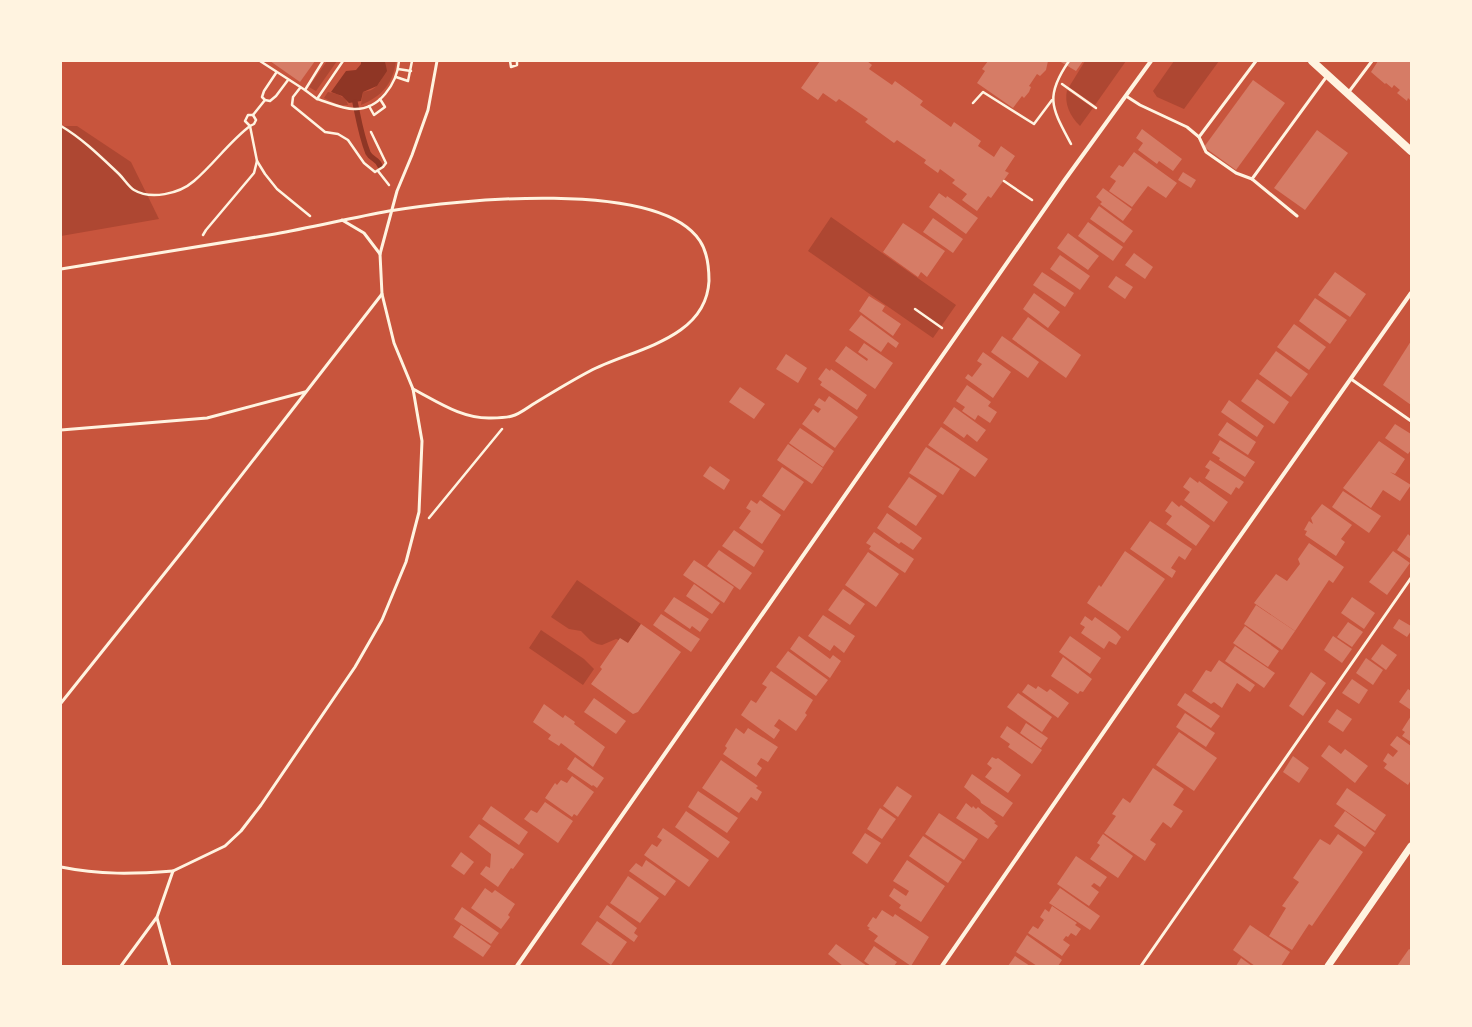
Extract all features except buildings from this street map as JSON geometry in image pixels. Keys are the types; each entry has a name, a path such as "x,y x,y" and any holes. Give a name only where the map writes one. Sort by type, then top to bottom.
{"main road":[{"path":"1312,61 1411,151"}],"street":[{"path":"517,966 1064,181 1151,61"},
{"path":"942,966 1411,294"},
{"path":"1328,966 1411,846"}],"lane":[{"path":"61,867 90,873 128,875 173,871 225,846 241,831 261,805 355,667 382,620 406,562 419,512 422,441 413,389 394,343 382,294 380,254 390,211 428,110 437,61"},
{"path":"1200,137 1256,61"},
{"path":"1348,93 1372,61"},
{"path":"1252,179 1328,74"},
{"path":"1126,96 1140,105 1187,127 1200,137 1206,152 1236,173 1252,179 1297,216"},
{"path":"61,269 322,225 390,211 517,198 565,198 639,206 661,212 686,227 700,240 707,257 709,274 708,290 698,316 682,330 662,342 593,370 512,416 491,418 467,416 413,389"},
{"path":"342,220 364,233 380,254"},
{"path":"61,703 188,544 382,294"},
{"path":"1351,379 1411,421"},
{"path":"61,430 207,418 306,392"},
{"path":"1141,966 1411,578"},
{"path":"121,966 157,917 173,871"},
{"path":"157,917 170,966"}],"path":[{"path":"260,61 317,99 352,110 361,109 368,106 380,99 392,87 396,77 399,61"},
{"path":"304,90 322,61"},
{"path":"317,99 343,61"},
{"path":"396,77 408,81 412,61"},
{"path":"510,61 511,67 517,65 517,61"},
{"path":"1069,61 1055,85 1052,100 1055,114 1071,144"},
{"path":"398,69 411,71"},
{"path":"265,100 262,97 264,91 276,73"},
{"path":"265,100 270,101 276,96 288,80"},
{"path":"1062,84 1096,108"},
{"path":"300,88 293,97 292,105 325,132 338,134 348,140 364,163 375,172 383,168 386,163 371,132"},
{"path":"973,103 983,92 1034,124 1052,100"},
{"path":"368,106 374,115 385,107 380,99"},
{"path":"265,100 253,115 248,115 245,118 245,123 250,126 257,161 277,189 322,225"},
{"path":"61,126 85,143 134,190 153,196 174,191 192,183 228,145 255,122 253,115"},
{"path":"199,245 206,230 254,173 257,161"},
{"path":"378,171 387,183 397,191"},
{"path":"1004,181 1032,200"},
{"path":"915,309 942,328"},
{"path":"428,519 512,416"}],"shaded area":[{"path":"327,61 337,61 316,91 309,87"},
{"path":"361,61 385,61 387,71 377,86 363,92 361,101 349,103 342,96 331,92 346,71 356,70 361,64"},
{"path":"385,61 396,61 389,83 375,98 361,105 363,92 373,89 379,84 383,76"},
{"path":"1085,61 1126,61 1095,105 1069,87"},
{"path":"1174,61 1219,61 1184,109 1157,97 1153,91"},
{"path":"1067,90 1093,108 1080,126 1073,118 1067,105"},
{"path":"328,92 343,97 348,105 339,105 324,98"},
{"path":"61,126 77,126 131,162 159,219 61,236"},
{"path":"831,217 956,305 933,338 808,251"},
{"path":"577,580 641,624 628,643 616,639 602,645 597,644 591,641 581,631 569,629 551,617"},
{"path":"541,630 584,659 594,669 583,685 529,648"}],"waterway":[{"path":"355,102 368,153 378,162 380,166"}]}
